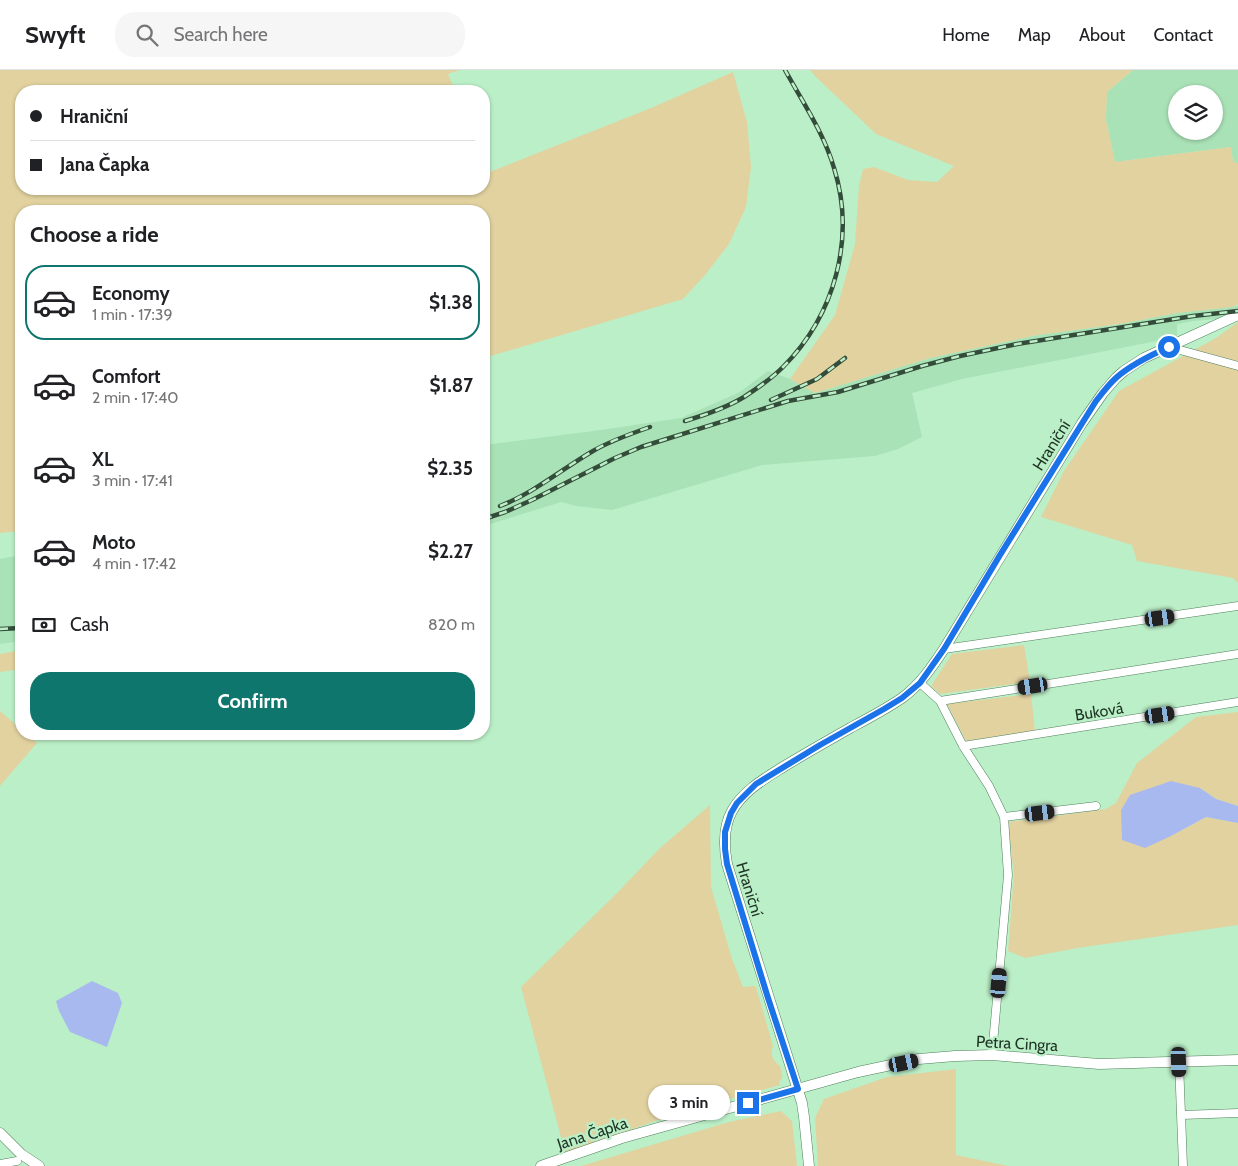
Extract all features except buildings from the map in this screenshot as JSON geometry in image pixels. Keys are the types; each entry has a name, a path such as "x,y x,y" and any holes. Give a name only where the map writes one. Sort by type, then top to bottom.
{"main road":[{"name":"Hraniční","path":"809,1166 804,1117 798,1089 727,864 725,832 731,813 737,803 756,784 902,698 920,683 944,649 1096,401 1110,384 1124,371 1144,358 1238,315"},
{"name":"Petra Cingra","path":"798,1089 858,1072 919,1060 955,1056 992,1055 1099,1064 1238,1060"},
{"name":"Jana Čapka","path":"541,1166 622,1138 798,1089"},
{"path":"0,1134 18,1160 39,1166"}],"street":[{"path":"1169,347 1238,366"},
{"path":"944,649 1238,606"},
{"path":"940,701 1238,654"},
{"path":"920,683 940,701 963,746 989,786 1004,817 1008,875 992,1055"},
{"name":"Buková","path":"963,746 1238,702"},
{"path":"1004,817 1096,806"},
{"path":"1179,1062 1183,1166"},
{"path":"1182,1115 1238,1112"},
{"path":"0,1164 18,1160"}],"shaded area":[{"path":"0,70 460,70 448,74 453,85 15,85 15,195 490,195 490,172 651,108 733,72 747,122 751,167 746,207 729,244 705,275 683,299 490,356 490,205 15,205 15,532 0,533"},
{"path":"810,70 1133,70 1107,92 1106,120 1115,162 1231,147 1233,162 1238,163 1238,304 1233,307 1177,313 1120,324 1038,335 930,358 815,393 790,379 835,315 855,244 859,186 863,169 874,167 908,180 937,182 954,166 876,134"},
{"path":"1133,70 1238,70 1238,163 1233,162 1231,147 1115,162 1106,120 1107,92"},
{"path":"1238,306 1238,317 1177,324 1177,337 962,379 912,393 922,437 898,449 875,456 762,465 612,510 576,506 561,502 490,524 490,444 681,418 740,392 768,371 790,379 815,393 930,358 1038,335 1120,324 1177,313"},
{"path":"1238,322 1238,583 1233,578 1137,561 1132,545 1041,517 1064,471 1119,391 1216,338"},
{"path":"15,556 15,642 0,644 0,559"},
{"path":"1024,645 1030,682 940,694 931,686 952,654"},
{"path":"15,651 15,670 0,672 0,654"},
{"path":"1031,694 1035,731 966,741 947,704"},
{"path":"0,711 15,724 15,740 34,740 37,743 0,786"},
{"path":"1238,712 1238,806 1216,799 1200,788 1171,836 1206,817 1238,823 1238,925 1077,948 1025,958 1008,951 1014,874 1008,822 1106,809 1116,803 1137,763 1196,717"},
{"path":"710,805 711,887 732,959 743,987 756,987 773,1046 773,1058 780,1066 782,1072 782,1078 779,1081 780,1085 679,1113 565,1152 521,987 660,848"},
{"path":"956,1069 956,1155 1008,1166 818,1166 815,1118 824,1099 887,1077"},
{"path":"781,1111 792,1121 797,1166 581,1166 729,1122"}],"water":[{"path":"1171,781 1200,788 1216,799 1238,806 1238,823 1206,817 1145,848 1122,840 1121,810 1130,795"},
{"path":"92,981 118,993 122,1003 107,1047 70,1032 56,1001"}],"railway":[{"path":"685,421 737,401 765,383 783,367 816,324 828,300 836,274 841,248 843,221 834,168 825,142 785,70"},
{"path":"490,517 532,500 641,447 788,401 838,392 922,366 1017,344 1193,316 1238,311"},
{"path":"771,400 817,379 845,358"},
{"path":"500,506 536,488 600,447 650,427"},
{"path":"0,629 15,628"}],"route":[{"path":"748,1103 798,1089 727,864 725,832 731,813 737,803 756,784 902,698 920,683 944,649 1096,401 1124,371 1144,358 1169,347"}]}
